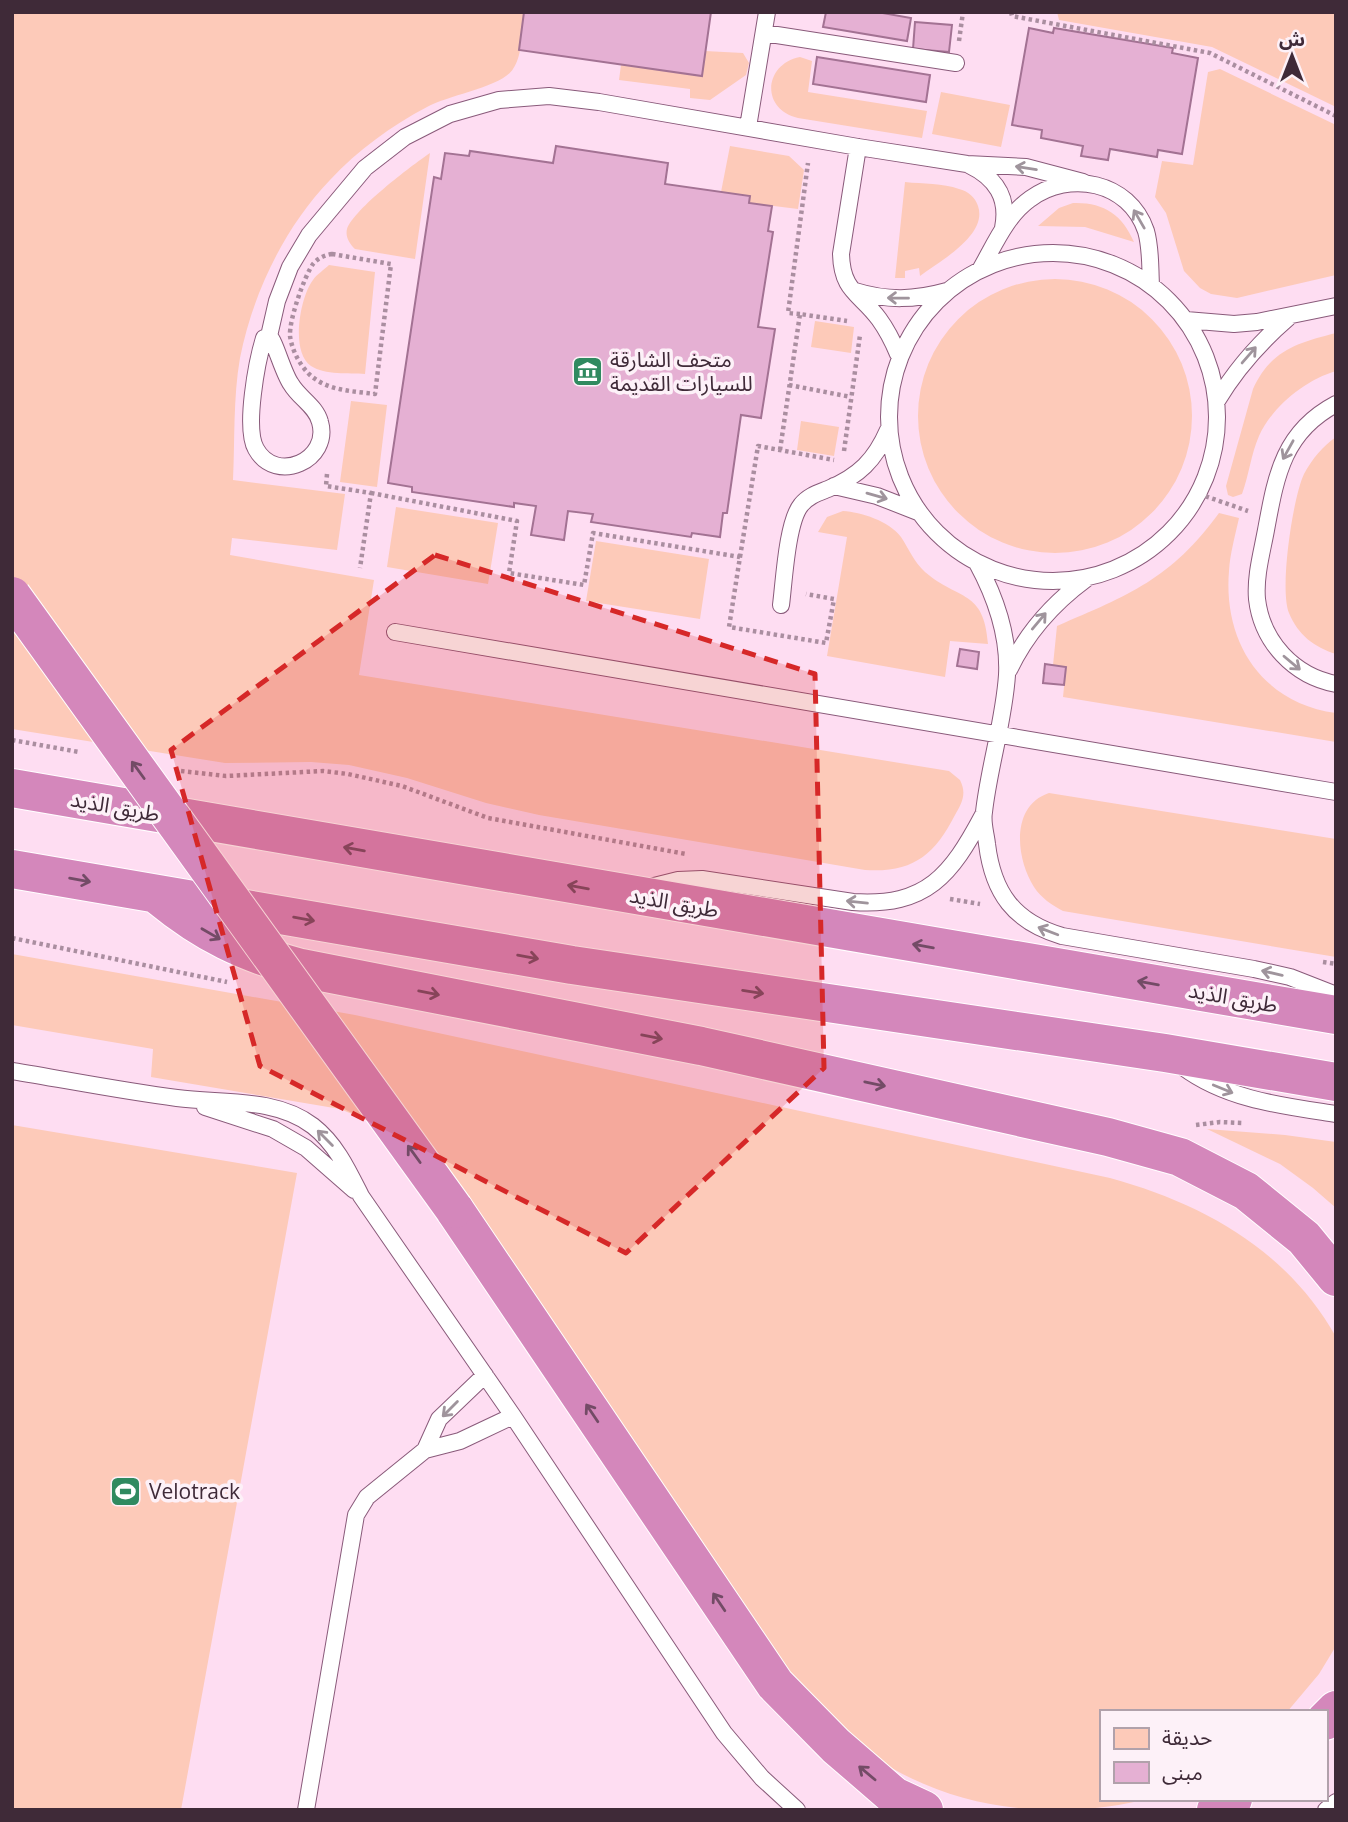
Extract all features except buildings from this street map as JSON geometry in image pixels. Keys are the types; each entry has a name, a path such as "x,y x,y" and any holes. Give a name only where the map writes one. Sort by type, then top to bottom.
{"highway":[{"path":"12,596 454,1209 775,1684 836,1746 894,1796 924,1810"},
{"name":"طريق الذيد","path":"12,788 634,897 1336,1015"},
{"path":"12,869 572,965 1165,1053 1336,1082"},
{"path":"156,893 188,920 223,941 261,957 301,968 701,1046 1082,1131 1180,1157 1246,1191 1304,1238 1336,1277"}],"lane":[{"path":"748,127 767,12"},
{"path":"764,33 956,63"},
{"path":"269,336 277,300 290,267 309,235 365,168 405,137 450,114 499,100 549,96 967,164 1026,167 1104,187 1121,197 1136,211 1146,230 1150,250 1151,285"},
{"path":"858,147 841,266 850,289 878,318 898,354"},
{"path":"967,164 989,177 1003,198 1005,215 1002,232"},
{"path":"980,270 1014,214 1028,200 1045,189 1064,183 1083,182"},
{"path":"1050,253 1085,256 1119,267 1151,285 1170,301 1186,320 1207,358 1217,401 1217,433 1211,464 1199,494 1179,523 1152,548 1121,567 1087,578 1050,581 1012,576 977,563 955,549 934,532 903,486 893,459 888,430 889,400 898,354 924,314 947,291 980,270 1014,258 1050,253"},
{"path":"850,289 868,295 908,299 947,291"},
{"path":"1186,320 1234,324 1336,306"},
{"path":"1217,401 1231,377 1249,355 1290,316"},
{"path":"269,336 274,340 277,356 291,385 313,409 322,430 315,452 307,461 296,466 285,467 263,458 252,438 258,365 264,338 269,336"},
{"path":"1336,404 1308,422 1283,458 1276,477 1257,579 1261,619 1269,638 1296,668 1314,678 1336,684"},
{"path":"782,598 795,515 801,505 810,496 852,478 868,466 880,449 888,430"},
{"path":"834,486 877,496 918,512"},
{"path":"977,563 993,595 1003,629 1007,676 983,816 992,873 1000,892 1013,909 1044,931 1062,936 1254,969 1290,977 1336,995"},
{"path":"1007,676 1031,630 1066,593 1087,578"},
{"path":"395,632 1336,792"},
{"path":"634,897 656,884 702,879 864,903 896,901 936,882 953,866 983,816"},
{"path":"1165,1053 1192,1074 1222,1089 1254,1100 1336,1114"},
{"path":"12,1071 178,1098 265,1106 290,1112 312,1125 331,1143 346,1164 361,1196 513,1416 724,1733 762,1778 797,1810"},
{"path":"178,1098 273,1129 306,1148 361,1196"},
{"path":"425,1450 439,1419 485,1375"},
{"path":"306,1810 356,1514 367,1497 425,1450 460,1441 513,1416"},
{"path":"1326,1810 1336,1802"}],"path":[{"path":"1011,12 1012,16 1210,53 1336,116"},
{"path":"811,138 788,313 849,321"},
{"path":"332,254 391,264 375,394 340,390 323,384 300,364 294,350 290,335 295,307 313,264 325,255 332,254"},
{"path":"780,450 800,314"},
{"path":"782,598 834,598 826,643 729,627 758,446 843,461 862,323"},
{"path":"789,385 851,397"},
{"path":"328,472 326,486 517,521 509,573 584,585 593,533 740,557"},
{"path":"360,568 371,493"},
{"path":"1199,494 1268,518"},
{"path":"12,740 90,754"},
{"path":"180,771 226,776 323,771 348,774 402,786 488,818 689,854"},
{"path":"917,893 1013,909"},
{"path":"1322,962 1336,964"}],"highlighted area":[{"path":"435,555 815,674 824,1068 626,1253 260,1066 171,750"}],"green space":[{"path":"12,12 524,12 519,57 507,75 486,86 427,107 388,131 341,169 313,199 285,240 262,286 240,358 235,404 233,480 345,494 337,550 232,538 230,555 374,580 359,675 949,771 960,780 963,798 947,829 930,851 909,865 865,870 539,815 486,803 407,778 349,765 311,762 225,763 12,729"},
{"path":"1057,12 1336,12 1336,107 1212,47 1059,20"},
{"path":"705,51 743,53 749,63 746,75 710,100 690,98 690,89 619,80 621,65 701,76"},
{"path":"800,57 812,61 808,92 927,111 922,138 798,118 786,113 777,106 771,87 779,68"},
{"path":"1220,69 1336,125 1336,275 1237,298 1211,294 1200,288 1184,271 1166,213 1155,197 1162,161 1193,165 1208,72"},
{"path":"941,92 1010,105 1001,147 932,134"},
{"path":"730,146 789,156 804,170 798,209 749,203 749,196 721,192"},
{"path":"430,153 415,259 355,249 347,235 352,221 384,188"},
{"path":"905,182 946,186 965,191 977,203 979,217 969,237 950,255 920,276 919,268 905,271 905,278 895,278"},
{"path":"1073,203 1094,205 1110,212 1124,224 1134,242 1085,227 1038,226 1059,208"},
{"path":"329,265 375,272 365,374 317,369 305,359 301,349 299,324 304,299 313,280"},
{"path":"1055,279 1095,285 1131,302 1152,319 1169,340 1186,376 1192,416 1186,456 1169,492 1152,513 1131,530 1095,547 1055,553 1015,547 979,530 958,513 941,492 924,456 918,416 924,376 941,340 958,319 979,302 1015,285"},
{"path":"815,321 854,327 851,353 811,347"},
{"path":"1336,333 1336,371 1301,388 1272,415 1256,443 1242,494 1233,497 1228,495 1226,486 1253,389 1260,376 1268,365 1287,350 1309,340"},
{"path":"351,401 387,405 377,487 340,482"},
{"path":"801,421 839,427 834,456 797,450"},
{"path":"1336,437 1336,654 1314,644 1297,628 1286,601 1286,565 1292,522 1304,474 1314,458"},
{"path":"396,507 498,523 488,584 387,567"},
{"path":"843,511 874,518 896,531 925,572 975,605 986,626 988,644 950,641 945,677 827,656 847,537 818,532 827,517"},
{"path":"1219,513 1239,518 1230,565 1229,597 1233,622 1241,644 1252,665 1287,697 1310,707 1336,713 1336,742 1063,697 1066,667 1053,665 1057,626 1106,605 1166,570 1201,536"},
{"path":"596,541 709,559 700,619 586,601"},
{"path":"1049,793 1336,839 1336,957 1059,909 1043,898 1034,887 1023,862 1021,848 1022,821 1028,809 1036,800"},
{"path":"12,954 355,1015 1110,1178 1145,1189 1210,1217 1268,1255 1316,1306 1336,1337 1336,1646 1319,1674 1289,1710 1100,1710 1100,1801 1139,1801 1069,1810 1033,1809 964,1798 930,1787 860,1747 810,1704 381,1126 340,1109 151,1077 153,1049 12,1025"},
{"name":"Velotrack","path":"12,1125 297,1173 181,1810 12,1810"},
{"path":"1207,1129 1336,1142 1336,1208 1280,1164"}],"place":[{"name":"متحف الشارقة للسيارات القديمة","path":"587,372"},
{"name":"Velotrack","path":"126,1492"}]}
